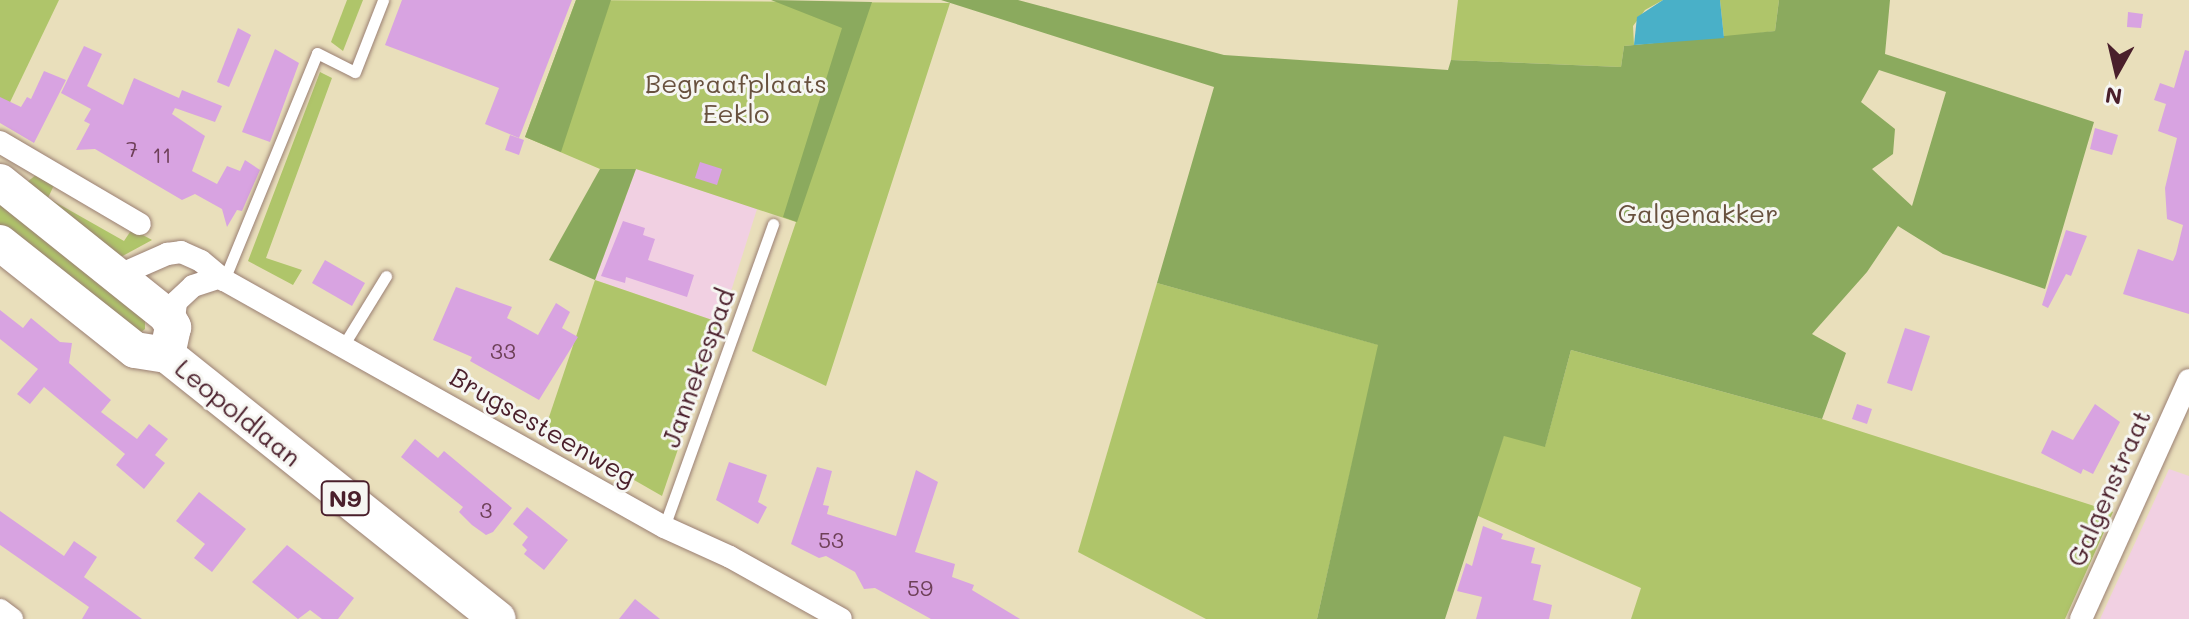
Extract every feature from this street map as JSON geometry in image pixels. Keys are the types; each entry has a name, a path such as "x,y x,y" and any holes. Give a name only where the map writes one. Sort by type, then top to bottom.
{"main road":[{"name":"Leopoldlaan","path":"11,175 117,276 167,316 170,341 498,619"},
{"name":"Leopoldlaan","path":"0,243 135,350 170,341"}],"street":[{"path":"0,142 11,175 140,224"},
{"name":"Brugsesteenweg","path":"117,276 181,252 664,527 730,557 841,619"},
{"path":"170,341 176,302 193,286 222,278"},
{"name":"Galgenstraat","path":"2081,619 2189,380"},
{"path":"0,610 12,619"}],"lane":[{"path":"222,278 317,53 355,72 383,0"},
{"name":"Jannekespad","path":"664,527 773,224"},
{"path":"343,346 386,276"}],"shaded area":[{"path":"636,169 757,209 721,323 595,280"},
{"path":"2169,469 2189,476 2189,619 2100,619"}],"green space":[{"path":"0,0 59,0 1,121 0,120"},
{"path":"347,0 363,0 343,51 331,42"},
{"name":"Begraafplaats Eeklo","path":"576,0 950,3 826,386 752,351 796,222 636,169 600,169 525,137"},
{"path":"576,0 611,0 561,152 525,137"},
{"path":"771,0 872,2 797,222 783,217 842,28"},
{"name":"Galgenakker","path":"941,0 1018,0 1224,55 1448,70 1451,60 1621,67 1624,46 1775,31 1779,0 1890,0 1885,54 2094,122 2045,289 1943,254 1898,226 1867,272 1812,334 1846,353 1822,419 1571,350 1545,447 1504,436 1445,619 1317,619 1378,345 1157,283 1214,87","holes":["1879,70 1946,92 1912,206 1872,169 1893,154 1895,129 1861,102"]},
{"path":"1458,0 1663,0 1645,10 1633,26 1634,45 1624,46 1621,67 1451,60"},
{"path":"1720,0 1779,0 1775,31 1724,38"},
{"path":"320,72 332,78 266,258 302,270 293,285 248,261"},
{"path":"600,169 636,169 595,280 549,260"},
{"path":"36,175 54,185 48,198 124,241 132,229 152,240 119,258 23,185"},
{"path":"0,200 145,315 145,329 140,333 0,228"},
{"path":"595,280 721,323 662,496 545,429"},
{"path":"1157,283 1379,345 1317,619 1206,619 1078,552"},
{"path":"1571,350 1822,419 2113,512 2065,619 1631,619 1641,588 1476,515 1504,435 1545,446"}],"water":[{"path":"1663,0 1720,0 1724,38 1634,45 1637,17"}],"building":[{"path":"402,0 572,0 519,138 485,124 499,88 385,45"},
{"path":"2128,12 2143,14 2141,28 2127,27"},
{"path":"238,28 251,35 229,87 217,82"},
{"path":"84,46 102,54 87,86 123,105 134,78 179,98 182,90 222,106 215,122 175,108 172,114 205,136 192,171 217,184 227,166 240,171 245,160 260,170 242,211 237,210 227,227 222,209 195,194 182,200 95,149 76,150 90,124 84,121 91,109 61,93"},
{"path":"275,49 299,63 270,142 242,132"},
{"path":"2185,50 2189,51 2189,314 2123,294 2138,249 2173,261 2176,254 2183,225 2167,219 2165,188 2177,138 2158,131 2166,104 2154,100 2160,83 2174,88"},
{"path":"44,71 66,80 34,143 0,123 0,97 21,107 27,97 31,99"},
{"path":"2095,128 2118,135 2112,155 2090,149"},
{"path":"510,135 524,140 519,155 505,150"},
{"path":"700,162 722,169 717,185 695,178"},
{"path":"623,221 645,228 643,235 655,239 648,260 694,275 687,297 626,277 625,283 601,276"},
{"path":"2066,230 2087,236 2071,276 2066,274 2048,308 2042,305"},
{"path":"325,260 365,283 352,306 312,283"},
{"path":"456,287 512,307 507,318 538,335 556,303 570,312 562,328 578,337 539,400 470,361 472,357 433,340"},
{"path":"0,310 23,328 31,318 60,342 72,343 69,363 111,400 101,412 137,439 149,424 168,439 155,455 165,463 144,489 116,465 125,454 44,387 30,404 17,394 38,369 0,339"},
{"path":"1905,328 1930,336 1912,391 1887,383"},
{"path":"1857,404 1872,409 1867,424 1852,419"},
{"path":"2095,404 2120,422 2093,474 2083,469 2081,474 2041,453 2052,430 2073,440"},
{"path":"415,439 438,458 444,451 512,508 493,532 486,535 472,525 459,512 463,507 401,457"},
{"path":"729,462 767,475 758,502 767,507 758,524 716,500"},
{"path":"817,467 832,471 823,505 829,506 827,514 896,536 916,470 938,482 915,552 955,564 952,577 974,585 972,590 1020,619 931,619 875,588 864,589 855,572 826,556 819,558 791,544"},
{"path":"199,492 246,529 212,572 194,558 205,544 176,521"},
{"path":"527,507 568,540 544,570 524,554 527,550 522,545 528,537 513,524"},
{"path":"0,511 64,556 74,541 97,557 84,577 142,619 82,619 89,607 0,545"},
{"path":"1483,526 1503,534 1501,539 1535,548 1531,563 1541,565 1533,600 1552,605 1549,619 1476,619 1482,597 1457,591 1466,563 1472,566"},
{"path":"287,545 354,598 338,619 322,619 310,610 298,619 252,582"},
{"path":"635,599 660,619 619,619"}]}
